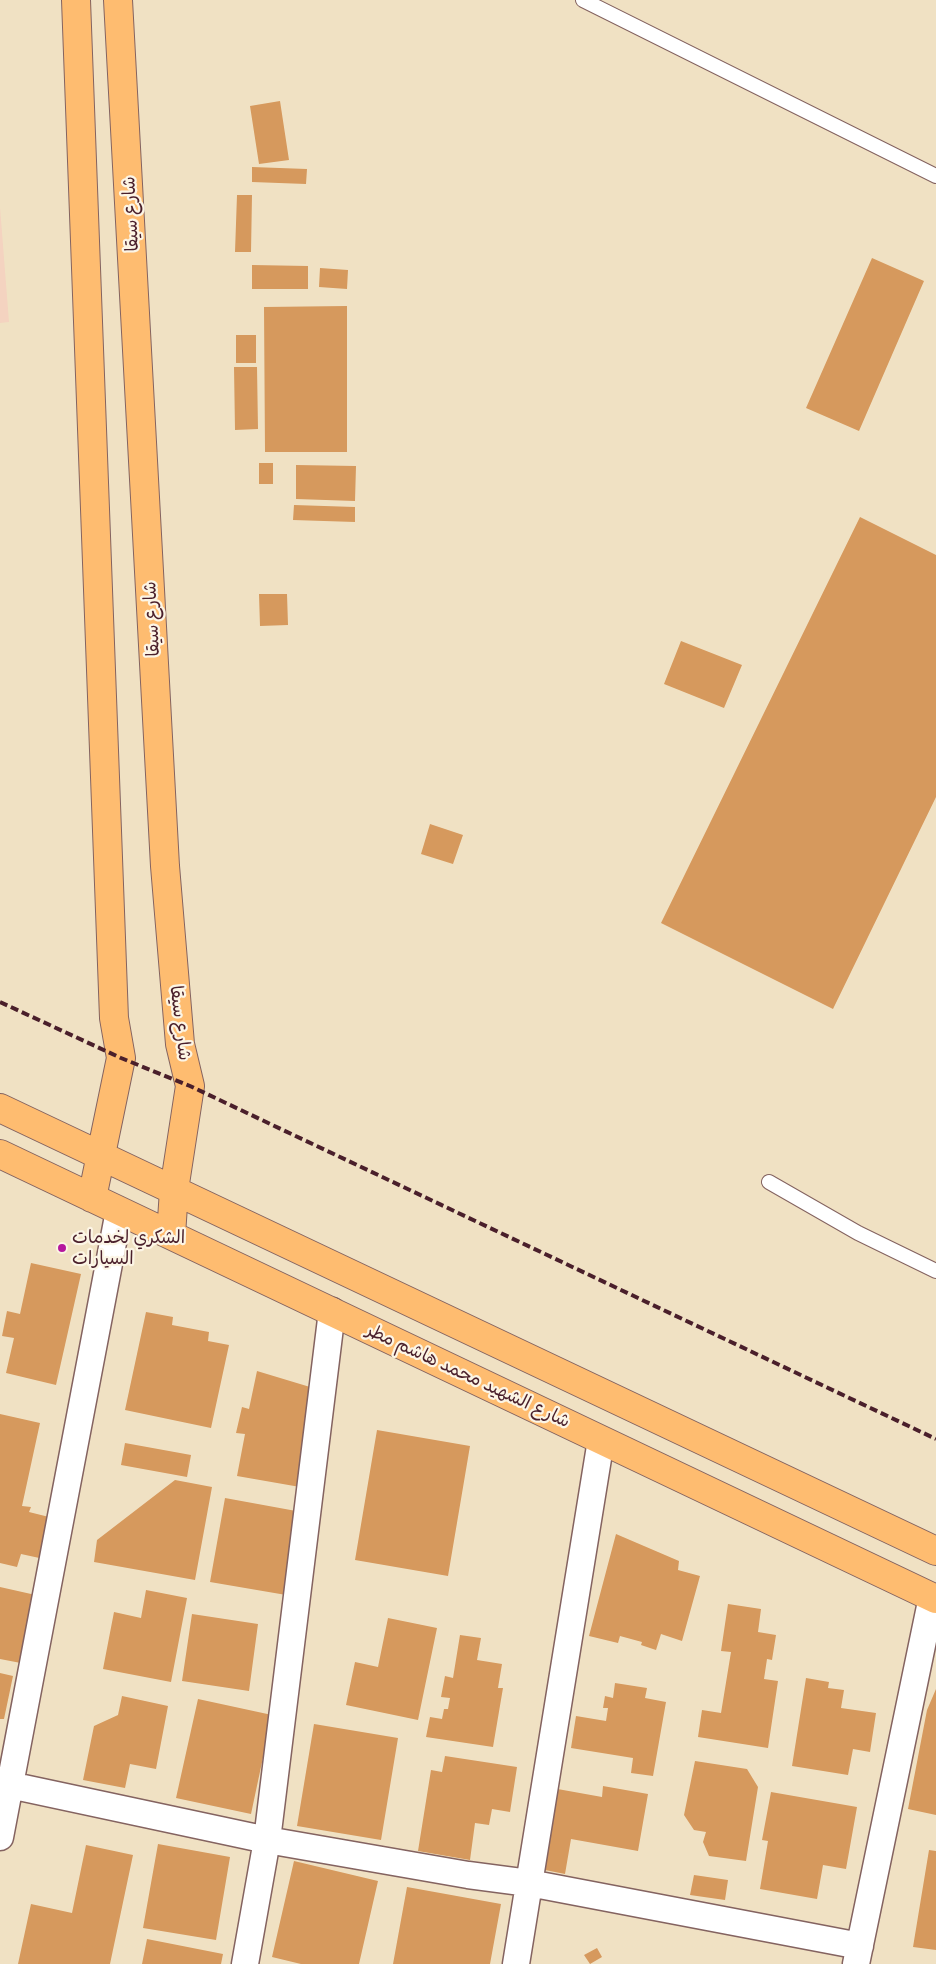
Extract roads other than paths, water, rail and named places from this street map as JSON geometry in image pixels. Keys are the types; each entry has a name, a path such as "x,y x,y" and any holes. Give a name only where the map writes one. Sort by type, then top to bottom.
{"main road":[{"path":"76,0 114,1018 121,1058 92,1198"},
{"name":"شارع سيقا","path":"118,0 165,866 180,1044 190,1086 174,1190 171,1235"},
{"path":"0,1108 936,1552"},
{"name":"شارع الشهيد محمد هاشم مطر","path":"0,1154 934,1598"}],"street":[{"path":"0,1837 4,1784 119,1210"},
{"path":"245,1964 267,1840 332,1312"},
{"path":"516,1964 601,1440"},
{"path":"4,1784 267,1840 468,1875 529,1883 858,1955 934,1598"}],"lane":[{"path":"583,0 936,176"},
{"path":"769,1182 858,1233 936,1271"}],"railway":[{"path":"0,1002 121,1058 190,1086 936,1439"}],"place":[{"name":"الشكري لخدمات السيارات","path":"62,1248"}]}
